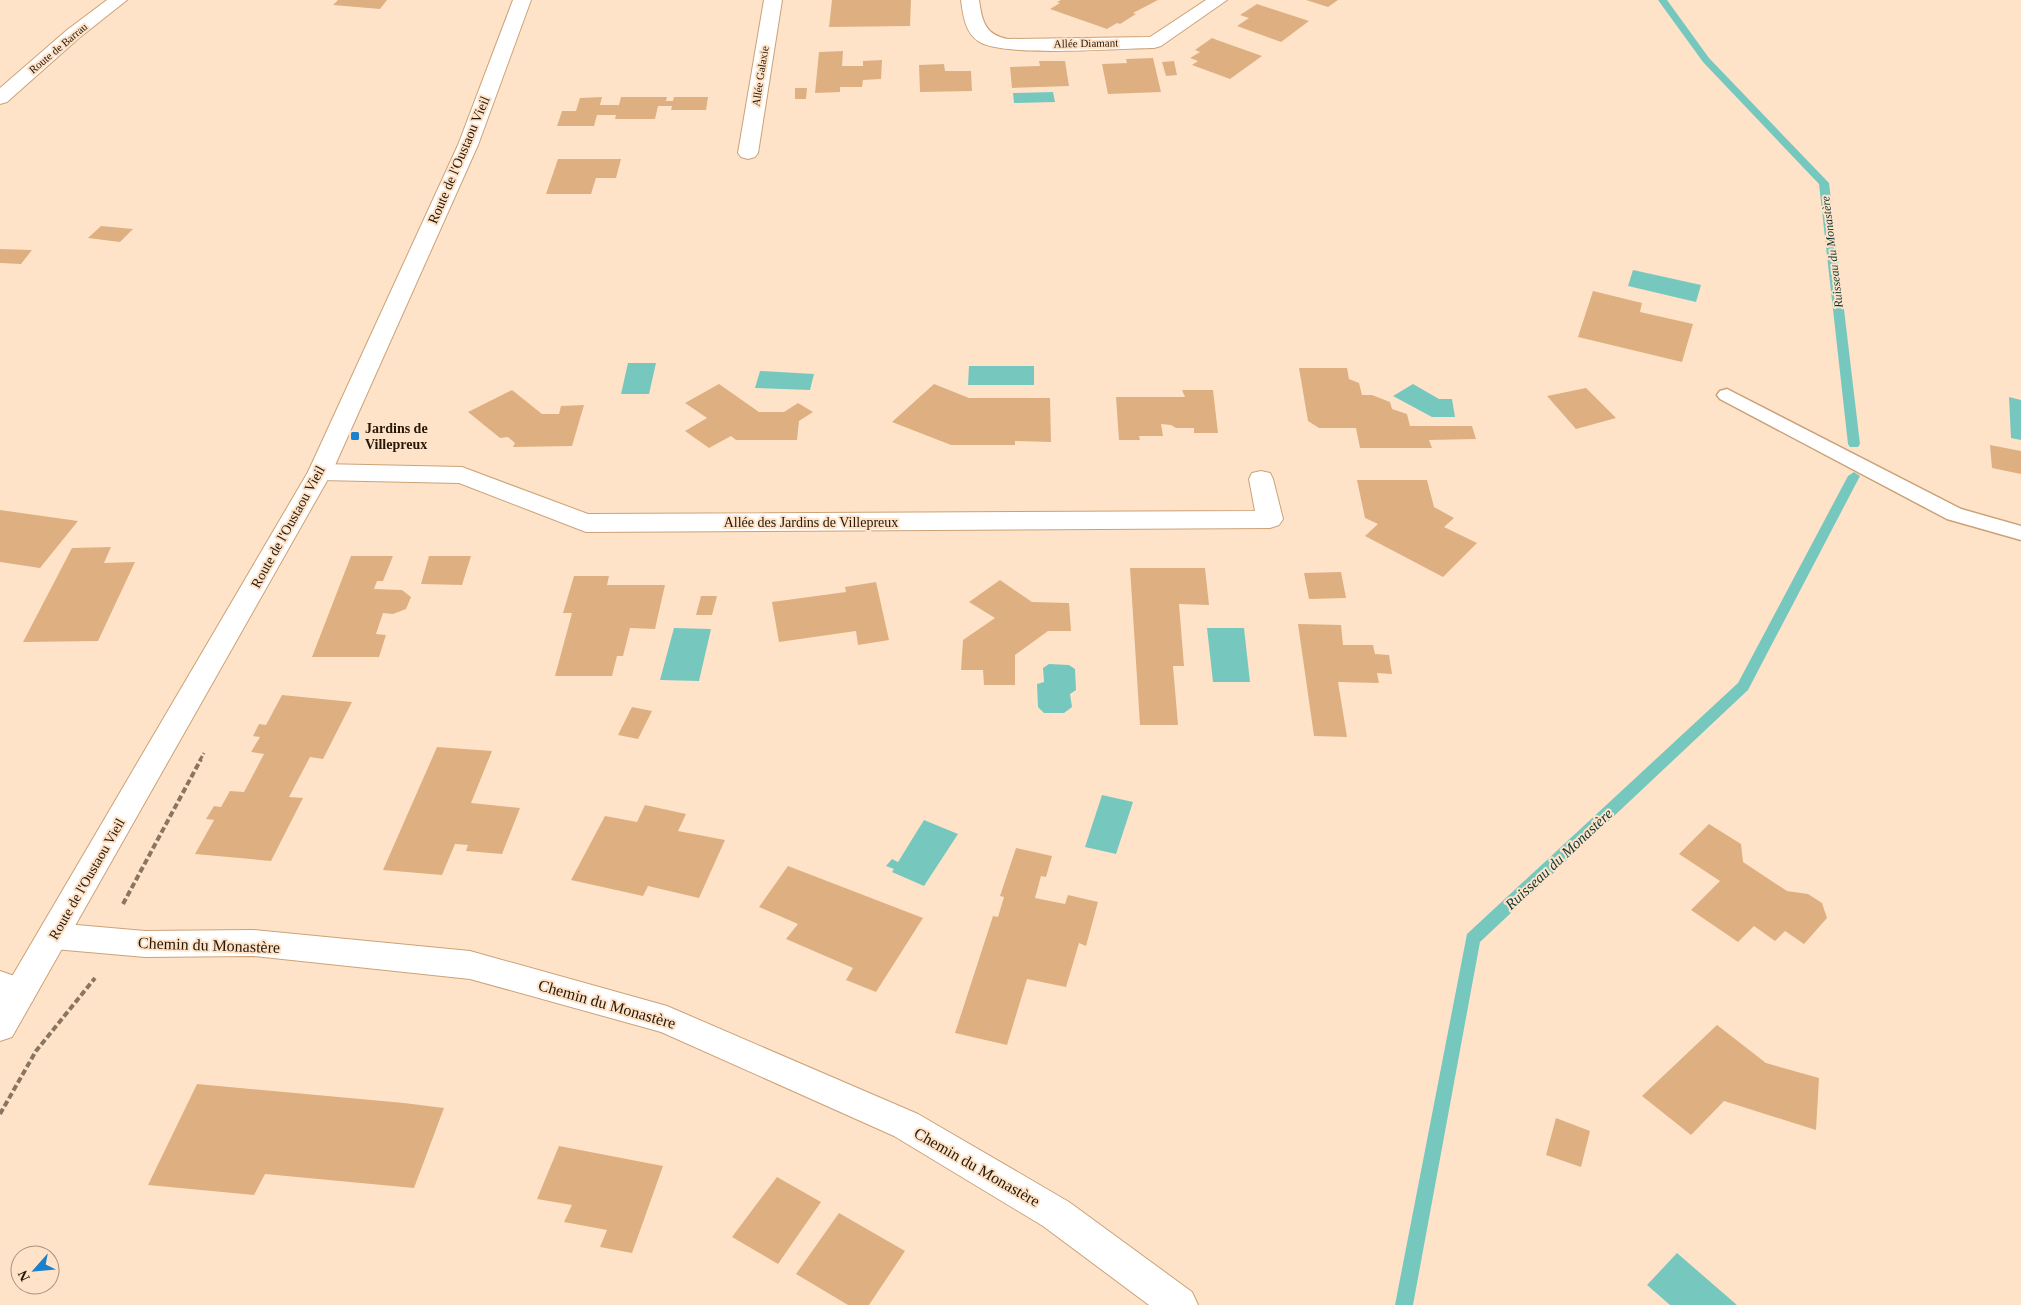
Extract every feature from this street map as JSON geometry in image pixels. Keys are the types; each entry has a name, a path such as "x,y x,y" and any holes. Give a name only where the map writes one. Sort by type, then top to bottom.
{"street":[{"name":"Route de Barrau","path":"0,98 73,34 118,0"},
{"name":"Route de l'Oustaou Vieil","path":"0,1027 10,988 54,936 320,472 468,145 522,0"},
{"name":"Allée Galaxie","path":"748,153 773,0"},
{"name":"Allée Diamant","path":"970,0 973,25 977,30 996,43 1008,45 1154,42 1218,0"},
{"name":"Allée des Jardins de Villepreux","path":"320,472 462,475 586,523 1270,519 1261,479"},
{"name":"Chemin du Monastère","path":"54,936 145,944 253,943 470,965 667,1020 906,1125 1056,1214 1179,1305"}],"lane":[{"path":"1727,394 1954,514 2021,532"}],"path":[{"path":"0,1114 36,1051 94,981 121,908 206,750"}],"water":[{"path":"1053,92 1055,102 1014,103 1013,93"},
{"path":"1633,270 1701,285 1696,302 1628,286"},
{"path":"628,363 656,363 649,394 621,394"},
{"path":"969,366 1034,366 1034,385 968,385"},
{"path":"760,371 814,374 810,390 755,388"},
{"path":"1413,384 1439,399 1452,399 1455,417 1432,417 1393,396"},
{"path":"2009,397 2021,400 2021,440 2011,438"},
{"path":"674,628 711,629 699,681 660,680"},
{"path":"1207,628 1244,628 1250,682 1213,682"},
{"path":"1049,664 1069,665 1075,669 1076,690 1070,694 1072,707 1064,713 1044,713 1038,707 1037,684 1044,682 1043,668"},
{"path":"1102,795 1133,802 1116,854 1085,847"},
{"path":"924,820 958,834 924,886 892,872 894,869 886,866 892,859 898,862"},
{"path":"1677,1253 1737,1305 1670,1305 1647,1285"}],"building":[{"path":"338,0 387,0 380,9 333,5"},
{"path":"832,0 911,0 910,26 829,27"},
{"path":"1061,0 1158,0 1133,13 1136,14 1120,24 1117,23 1107,29 1050,9 1060,3 1057,2"},
{"path":"1306,0 1338,0 1328,7"},
{"path":"1257,4 1309,21 1281,42 1237,26 1249,18 1240,15"},
{"path":"1212,38 1262,56 1230,79 1192,65 1198,61 1190,58 1200,52 1195,50"},
{"path":"843,51 842,66 863,66 863,61 882,60 881,79 863,80 862,87 840,87 840,92 815,93 819,52"},
{"path":"1153,58 1161,92 1108,94 1102,64 1127,63 1126,59"},
{"path":"1039,61 1065,61 1069,86 1012,88 1010,67 1040,66"},
{"path":"1174,61 1177,75 1166,76 1162,62"},
{"path":"944,64 945,71 971,71 972,91 920,92 919,65"},
{"path":"795,88 807,88 806,99 795,99"},
{"path":"602,97 600,105 619,105 621,97 667,97 666,101 673,101 674,97 708,97 706,110 671,110 672,106 658,106 655,119 615,119 616,115 597,115 594,126 557,126 562,111 576,111 580,98"},
{"path":"558,159 621,159 616,178 596,178 591,194 546,194"},
{"path":"101,226 133,229 120,242 88,238"},
{"path":"0,249 32,250 21,264 0,263"},
{"path":"1593,291 1642,303 1640,312 1693,324 1682,362 1578,337"},
{"path":"1299,368 1347,368 1349,379 1359,383 1362,395 1372,395 1390,402 1392,409 1407,414 1410,426 1472,426 1476,439 1429,440 1432,448 1360,448 1356,428 1319,428 1308,421"},
{"path":"719,384 759,412 784,412 798,403 813,412 799,421 797,440 736,440 731,436 709,448 685,431 707,418 685,403"},
{"path":"934,384 969,398 1050,398 1051,442 1015,441 1015,445 951,445 892,422"},
{"path":"1586,388 1616,418 1576,429 1547,396"},
{"path":"512,390 542,414 559,414 561,406 584,405 572,446 513,447 515,443 508,437 500,438 468,412"},
{"path":"1182,390 1213,390 1218,433 1194,433 1194,428 1176,428 1171,425 1161,424 1163,436 1139,436 1140,440 1119,440 1116,397 1185,397"},
{"path":"1990,445 2021,451 2021,474 1992,468"},
{"path":"1357,480 1427,480 1434,507 1454,518 1444,527 1477,543 1443,577 1365,536 1378,524 1365,518"},
{"path":"0,510 78,521 40,568 0,562"},
{"path":"111,547 104,563 135,562 98,641 23,642 72,548"},
{"path":"351,556 393,556 383,581 377,581 374,589 402,590 411,597 406,609 393,614 383,613 376,634 386,635 379,657 312,657"},
{"path":"429,556 471,556 462,585 421,584"},
{"path":"1130,568 1205,568 1209,605 1179,604 1184,666 1173,666 1178,725 1140,725"},
{"path":"1341,572 1346,598 1309,599 1304,573"},
{"path":"574,576 609,576 607,585 665,585 655,629 630,628 623,656 617,656 612,676 555,676 572,613 563,613"},
{"path":"1000,580 1032,602 1069,603 1071,631 1048,631 1015,655 1015,685 984,685 983,670 961,670 963,640 995,618 969,602"},
{"path":"876,582 889,640 858,645 856,631 779,642 772,602 846,592 845,587"},
{"path":"701,596 717,596 712,615 696,615"},
{"path":"1298,624 1341,625 1343,645 1373,645 1375,654 1389,655 1392,674 1377,673 1379,683 1338,682 1347,737 1314,736"},
{"path":"282,695 352,702 323,759 310,757 289,797 303,798 271,861 195,854 214,820 206,819 214,806 221,807 230,791 244,792 264,754 251,752 260,737 253,736 259,724 266,725"},
{"path":"632,707 652,711 638,739 618,735"},
{"path":"437,747 492,751 471,803 520,808 502,854 466,851 468,845 455,844 442,875 383,870"},
{"path":"645,805 686,814 678,831 725,840 699,898 648,886 643,896 571,880 605,816 637,822"},
{"path":"1709,824 1741,844 1743,862 1787,891 1808,894 1822,903 1827,918 1804,944 1785,931 1775,941 1754,926 1738,942 1691,910 1720,881 1679,854"},
{"path":"1016,848 1052,856 1046,877 1041,876 1035,898 1065,904 1068,895 1098,902 1086,946 1079,943 1066,987 1027,979 1007,1045 955,1033 993,916 998,917 1004,897 1000,896"},
{"path":"788,866 923,918 876,992 846,980 853,968 786,939 798,924 759,907"},
{"path":"1717,1025 1766,1063 1819,1078 1816,1130 1724,1101 1691,1135 1642,1096"},
{"path":"197,1084 444,1108 414,1188 265,1174 254,1195 148,1185"},
{"path":"1556,1118 1590,1131 1581,1167 1546,1155"},
{"path":"559,1146 663,1166 632,1253 600,1247 607,1230 564,1222 572,1205 537,1199"},
{"path":"777,1177 821,1202 778,1264 732,1237"},
{"path":"839,1213 905,1251 869,1305 848,1305 796,1274"}],"waterway":[{"name":"Ruisseau du Monastère","path":"1662,0 1706,60 1824,183 1854,444"},
{"name":"Ruisseau du Monastère","path":"1404,1305 1473,939 1743,686 1854,476"}],"place":[{"name":"Jardins de Villepreux","path":"355,436"}]}
